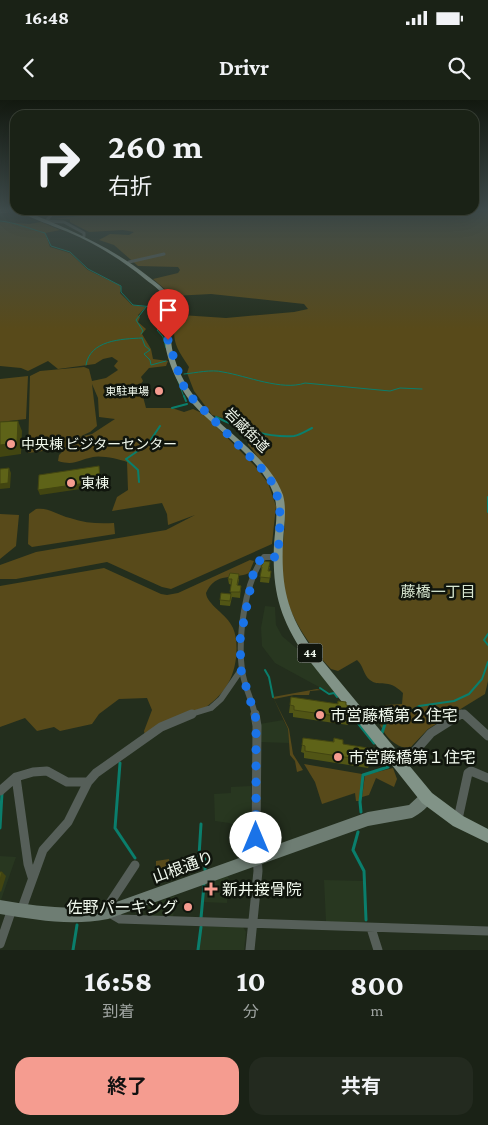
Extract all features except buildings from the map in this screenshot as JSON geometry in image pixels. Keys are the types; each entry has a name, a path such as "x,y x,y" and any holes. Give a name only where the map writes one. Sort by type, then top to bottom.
{"main road":[{"name":"岩蔵街道","path":"108,250 129,262 162,290 170,301 172,310 168,345 182,383 189,395 258,464 274,485 280,506 278,584 281,600 293,630 427,798 458,821 488,836"}],"street":[{"path":"129,262 164,254"},
{"path":"250,950 257,859 256,719 241,670 241,635 254,570 262,558 278,557"},
{"path":"0,944 11,909 32,877 43,850 68,822 88,782 96,773 161,727 214,706 241,670"},
{"path":"401,766 431,733 463,713 488,736"},
{"path":"0,791 16,777 41,771 52,773 68,782 88,782"},
{"path":"458,821 468,772 471,771 488,778"},
{"path":"16,777 28,864 32,877"},
{"name":"山根通り","path":"11,909 74,917 108,912 368,820 412,810 427,798"},
{"path":"135,865 109,902 108,912 125,920 488,931"},
{"path":"371,928 378,950"}],"shaded area":[{"path":"0,250 59,250 70,253 88,270 119,285 121,288 120,293 132,305 146,307 138,315 140,317 138,322 146,329 142,334 151,349 153,359 168,361 166,366 149,368 141,377 143,381 140,385 146,408 172,408 184,412 193,409 204,414 255,466 268,483 276,506 272,544 171,589 162,587 107,562 16,579 0,579 0,565 36,552 166,530 195,515 168,525 167,514 162,503 112,511 117,497 128,490 127,462 100,457 93,457 73,463 58,461 59,455 66,448 28,453 30,376 40,371 84,367 89,369 92,381 106,378 118,370 114,366 118,361 112,357 103,359 95,364 58,369 48,361 28,371 21,368 0,366","holes":["92,384 98,398 99,417 115,419 92,434 79,437 97,426"]},
{"path":"119,250 488,250 488,681 485,694 428,729 409,749 396,744 387,736 375,712 386,705 402,704 403,693 392,685 370,680 357,660 338,671 331,669 315,651 294,618 285,595 283,583 282,549 285,522 281,495 274,480 248,445 248,437 240,432 245,427 241,423 212,415 194,391 187,373 189,367 176,344 174,333 175,318 181,315 226,318 308,309 304,304 211,294 173,296 153,279 178,273 180,270 178,267 138,266"},
{"path":"28,376 26,419 0,422 0,379"},
{"path":"36,509 49,510 86,522 114,523 115,534 32,547 28,544 29,514"},
{"path":"0,514 19,515 16,546 0,559"},
{"path":"250,560 254,561 249,573 220,579 210,586 206,593 210,602 233,628 237,651 232,675 225,689 203,709 145,736 144,731 152,710 147,698 119,699 99,714 92,724 60,731 54,727 37,731 25,718 0,727 0,586 104,568 167,595 178,593"},
{"path":"265,606 275,607 276,625 282,636 309,659 335,691 330,693 275,663 262,646 261,628"},
{"path":"317,689 321,690 310,691 309,695 294,695 274,699 289,729 293,754 303,770 297,772 295,761 290,755 288,729 273,697"},
{"path":"283,720 288,729 289,743 260,742 260,724"},
{"path":"304,764 362,774 359,801 356,801 355,793 322,804 315,782"},
{"path":"393,768 397,779 394,787 376,778 369,795 362,797 365,775"},
{"path":"251,786 251,825 246,829 229,823 215,821 214,794 231,793 231,787"},
{"path":"0,856 16,857 1,900 0,900"},
{"path":"169,859 171,874 156,876 156,861"},
{"path":"228,876 233,894 227,896 227,903 204,902 205,884"},
{"path":"324,880 363,881 365,924 326,922"},
{"path":"175,896 173,919 147,918 149,905"},
{"path":"202,926 243,927 246,932 244,950 198,950"}],"waterway":[{"path":"63,250 70,252 88,269 121,286 121,292 133,305 163,308 168,315 166,327 157,330 163,337 166,348"},
{"path":"141,334 143,331 136,320 146,307"},
{"path":"86,365 93,350 108,342 142,338 145,346 150,350 144,354 150,360 151,365 166,361"},
{"path":"184,374 218,371 286,385 305,383 390,391 400,388 422,389"},
{"path":"177,378 184,397"},
{"path":"184,396 186,401"},
{"path":"172,408 187,404"},
{"path":"216,417 234,425 264,434 294,436 312,428"},
{"path":"139,482 138,470 126,459 148,444 160,426"},
{"path":"488,497 488,512"},
{"path":"488,634 484,640 488,645"},
{"path":"382,733 387,718 393,712 411,711 419,706 454,701 469,694 482,679 488,662"},
{"path":"265,670 269,677 273,697"},
{"path":"320,688 329,694 334,693 337,697"},
{"path":"351,714 374,743"},
{"path":"361,812 360,802 363,775 388,767 379,750"},
{"path":"120,763 115,828 135,858"},
{"path":"0,828 2,793"},
{"path":"201,824 199,856 205,859 205,870"},
{"path":"358,832 353,850 364,871 366,920"},
{"path":"201,918 204,885"},
{"path":"73,950 77,925"},
{"path":"198,950 201,927"}],"place":[{"name":"東駐車場","path":"159,391"},
{"name":"中央棟 ビジターセンター","path":"11,444"},
{"name":"東棟","path":"71,483"},
{"name":"市営藤橋第２住宅","path":"320,715"},
{"name":"市営藤橋第１住宅","path":"338,757"},
{"name":"新井接骨院","path":"211,889"},
{"name":"佐野パーキング","path":"188,907"}],"district":[{"name":"藤橋一丁目","path":"438,592"}],"route":[{"path":"168,340 168,345 184,388 194,401 266,473 274,485 280,500 278,557 266,556 255,566 241,635 241,670 256,719 256,838"}]}
